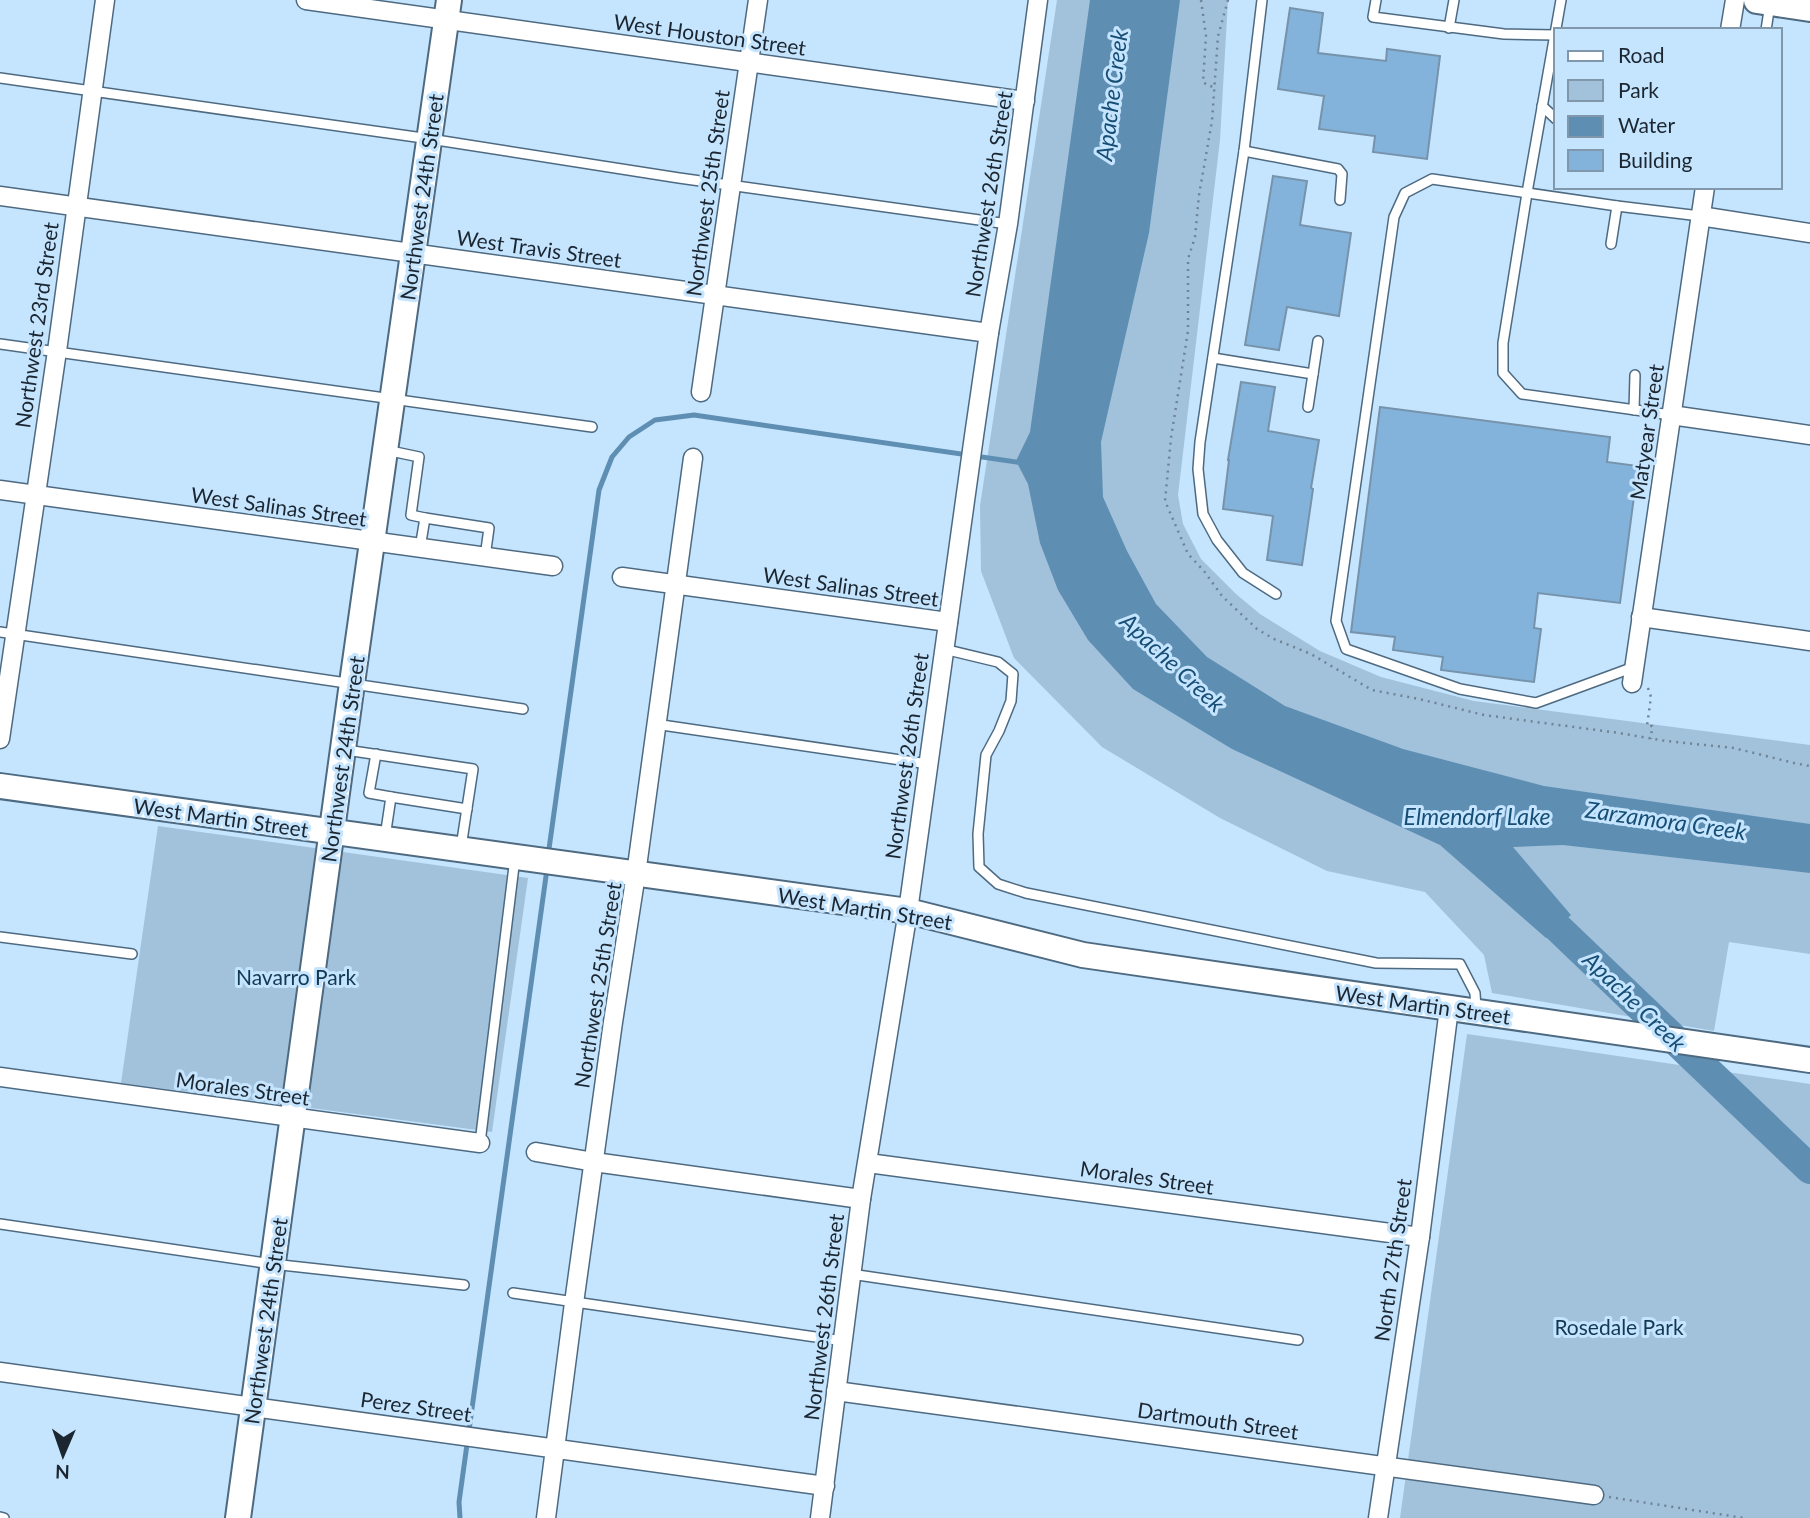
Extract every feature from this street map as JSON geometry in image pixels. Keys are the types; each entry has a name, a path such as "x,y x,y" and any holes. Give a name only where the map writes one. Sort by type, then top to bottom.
{"main road":[{"name":"Northwest 24th Street","path":"238,1518 447,10"},
{"name":"West Martin Street","path":"0,786 908,911 1083,955 1810,1060"}],"street":[{"name":"Northwest 23rd Street","path":"0,739 7,633 35,495 105,0"},
{"name":"West Houston Street","path":"306,0 447,10 749,63 1025,101"},
{"name":"Northwest 25th Street","path":"702,392 758,0"},
{"name":"Northwest 26th Street","path":"820,1518 851,1274 908,911 1038,0"},
{"path":"1730,28 1735,0"},
{"name":"Matyear Street","path":"1633,675 1705,189"},
{"name":"West Travis Street","path":"0,196 989,333"},
{"path":"1700,216 1810,233"},
{"path":"1671,415 1810,435"},
{"name":"Northwest 25th Street","path":"546,1518 693,458"},
{"name":"West Salinas Street","path":"0,490 553,566"},
{"name":"West Salinas Street","path":"622,577 948,622"},
{"path":"1641,617 1810,641"},
{"name":"North 27th Street","path":"1378,1518 1420,1237 1449,1008"},
{"name":"Morales Street","path":"0,1077 480,1143"},
{"path":"536,1152 862,1199"},
{"name":"Morales Street","path":"868,1163 1420,1237"},
{"name":"Perez Street","path":"0,1372 825,1486"},
{"name":"Dartmouth Street","path":"836,1391 1594,1494"}],"lane":[{"path":"1262,0 1244,151 1198,469 1203,514 1217,540 1243,573 1276,594"},
{"path":"1376,0 1373,17 1504,34 1554,35"},
{"path":"1449,28 1454,0"},
{"path":"1556,28 1561,0"},
{"path":"1767,28 1782,3"},
{"path":"1554,40 1503,343 1503,373 1522,394 1671,415"},
{"path":"0,78 1008,225"},
{"path":"1542,106 1554,117"},
{"path":"1244,151 1338,169 1342,173 1340,200"},
{"path":"1633,675 1536,703 1460,690 1346,649 1336,621 1394,217 1405,192 1432,179 1700,216"},
{"path":"1611,244 1617,206"},
{"path":"1308,407 1318,341"},
{"path":"0,344 592,427"},
{"path":"1213,358 1313,374"},
{"path":"1634,410 1635,375"},
{"path":"386,450 419,457 411,515 489,528 485,557"},
{"path":"421,548 425,518"},
{"path":"7,633 523,709"},
{"path":"944,649 998,662 1013,674 1011,701 986,755 978,834 979,867 998,884 1026,893 1376,963 1460,964 1475,993 1476,1012"},
{"path":"655,724 928,764"},
{"path":"343,749 473,769 460,849"},
{"path":"376,754 369,793 467,809"},
{"path":"384,838 391,797"},
{"path":"480,1143 518,857"},
{"path":"0,937 132,954"},
{"path":"0,1224 272,1264 464,1285"},
{"path":"851,1274 1298,1340"},
{"path":"513,1293 843,1341"}],"path":[{"path":"1201,0 1206,36 1203,82 1215,87"},
{"path":"1633,675 1647,686 1651,698 1647,726 1652,726 1651,739"},
{"path":"1594,1494 1744,1518"}],"green space":[{"path":"1057,0 1228,0 1220,140 1178,495 1183,524 1201,559 1236,594 1260,614 1320,651 1381,677 1474,701 1810,745 1810,954 1729,942 1714,1031 1492,993 1484,955 1425,892 1327,871 1220,818 1102,747 1014,658 981,571 980,506"},
{"name":"Navarro Park","path":"158,826 528,878 492,1132 121,1083"},
{"name":"Rosedale Park","path":"1467,1034 1810,1084 1810,1518 1400,1518"}],"water":[{"name":"Elmendorf Lake","path":"1090,0 1180,0 1149,233 1101,442 1103,497 1127,551 1156,604 1207,657 1285,706 1403,749 1544,786 1810,824 1810,873 1563,845 1513,847 1571,915 1546,938 1440,845 1232,749 1133,689 1088,640 1058,590 1040,543 1028,484 1016,461 1030,432"}],"building":[{"path":"1290,8 1323,13 1318,53 1386,61 1387,49 1440,56 1427,159 1373,152 1375,136 1319,129 1324,96 1278,89"},
{"path":"1273,176 1307,181 1300,225 1351,233 1339,316 1287,307 1279,350 1245,345"},
{"path":"1241,382 1275,387 1268,431 1319,440 1302,565 1267,560 1273,516 1223,509"},
{"path":"1380,407 1610,437 1607,462 1638,466 1620,603 1538,593 1534,628 1541,629 1534,682 1441,670 1443,657 1393,650 1395,637 1351,632"}],"waterway":[{"path":"548,856 599,490 612,457 629,437 655,420 694,415 1023,463"},
{"path":"460,1518 459,1502 547,869"},
{"name":"Apache Creek","path":"1531,896 1557,927 1810,1169"}],"water label":[{"name":"Zarzamora Creek","path":"1666,820"}]}
